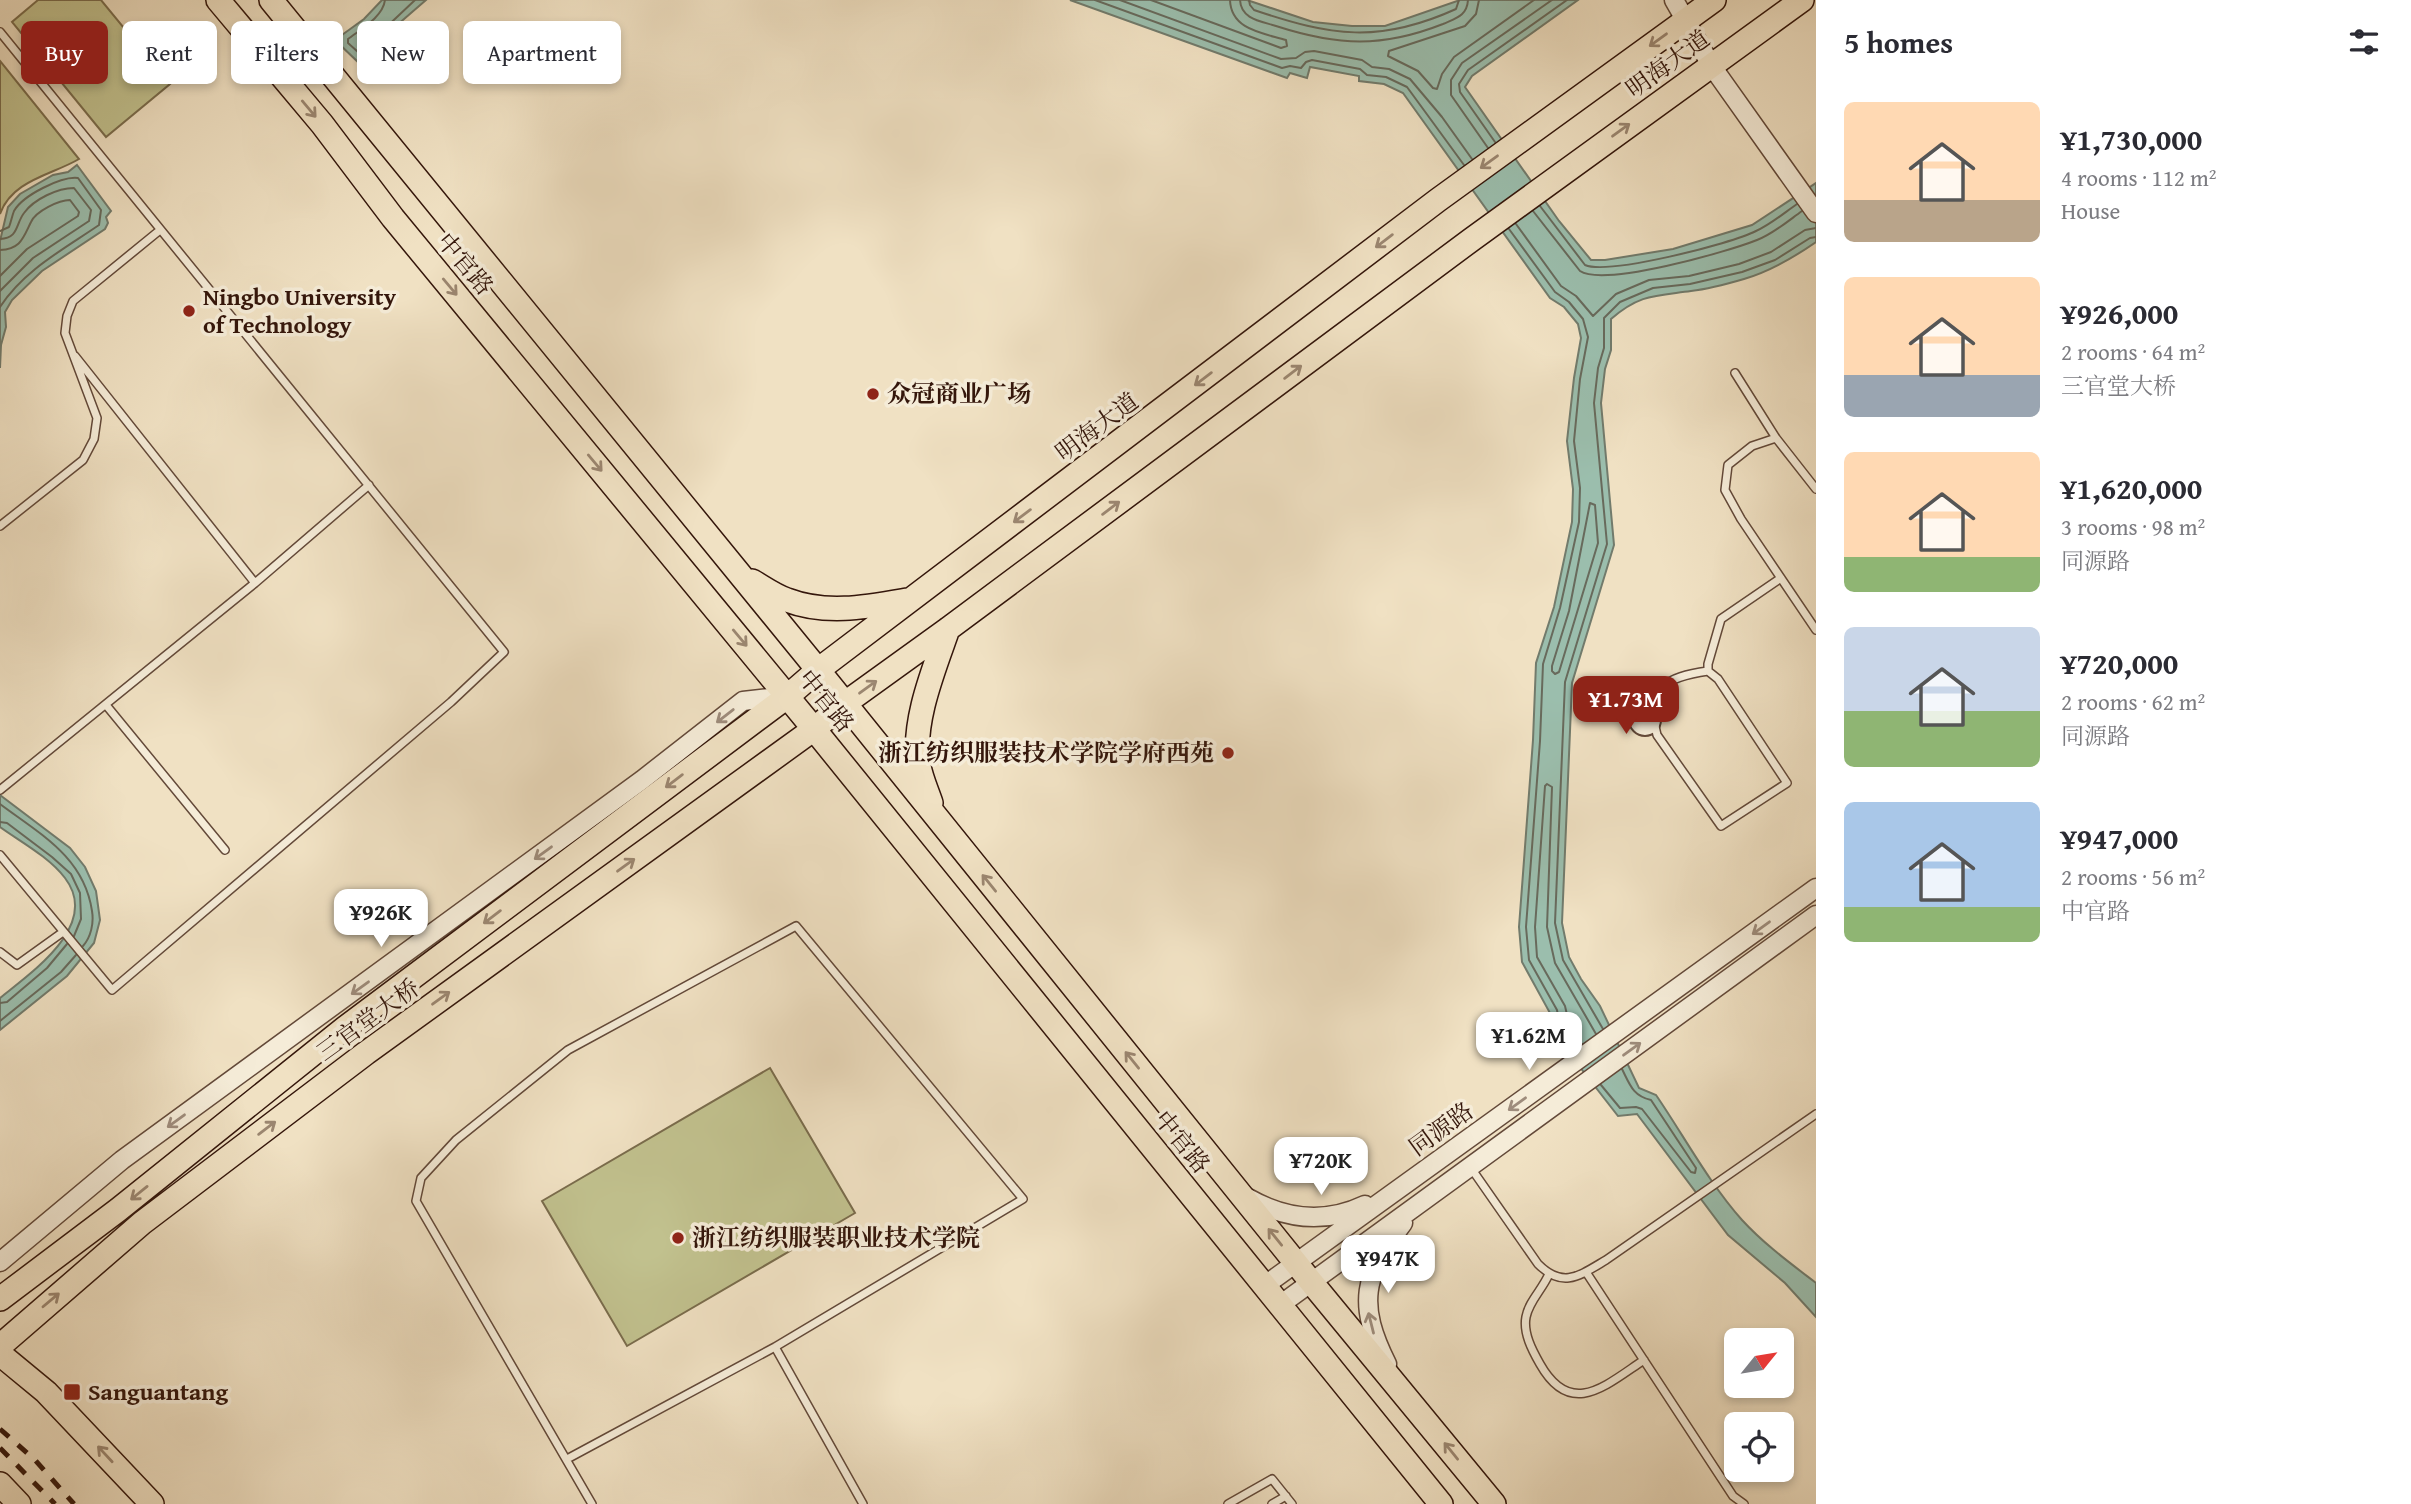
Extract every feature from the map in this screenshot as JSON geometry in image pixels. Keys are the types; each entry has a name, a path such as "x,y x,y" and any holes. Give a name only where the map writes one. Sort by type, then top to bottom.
{"main road":[{"name":"中官路","path":"218,0 321,124 393,218 788,696 1441,1504"},
{"name":"中官路","path":"271,0 1494,1504"},
{"name":"明海大道","path":"788,696 818,670 1438,200 1714,0"},
{"name":"明海大道","path":"948,629 1566,170 1802,0"},
{"path":"740,575 786,600 815,608 858,609 914,598"},
{"path":"814,729 948,629"},
{"path":"937,819 918,766 919,724 924,698 948,629"},
{"name":"三官堂大桥","path":"0,1299 118,1210 345,1028 788,696"},
{"name":"三官堂大桥","path":"2,1357 142,1223 366,1053 814,729"},
{"path":"2,1357 46,1392 152,1504"},
{"path":"0,1484 19,1504"}],"street":[{"path":"1674,0 1711,65 1816,213"},
{"path":"0,1262 122,1160 642,780 743,701 788,696"},
{"name":"同源路","path":"1264,1286 1816,888"},
{"name":"同源路","path":"1280,1306 1816,915"},
{"path":"1240,1193 1284,1215 1315,1217 1348,1213 1399,1189"},
{"path":"1398,1386 1368,1320 1368,1291 1373,1269 1391,1239 1415,1208"}],"lane":[{"path":"0,32 504,652 430,720 112,990 0,855"},
{"path":"0,526 83,460 94,439 97,418 65,334 67,316 74,301 160,230"},
{"path":"69,350 255,583"},
{"path":"1735,373 1776,438 1816,489"},
{"path":"1776,438 1752,446 1728,465 1725,490 1741,519 1816,630"},
{"path":"0,790 255,583 369,485"},
{"path":"1708,671 1721,619 1781,579"},
{"path":"1708,671 1718,679 1787,783 1721,826 1657,735 1653,719 1654,702 1666,681 1708,671"},
{"path":"106,705 225,850"},
{"path":"567,1459 775,1347 1023,1199 796,926 568,1050 456,1140 421,1178 415,1201 592,1504"},
{"path":"0,951 17,965 63,932"},
{"path":"1471,1167 1538,1264 1549,1274 1563,1279 1586,1272 1606,1260 1816,1114"},
{"path":"1586,1272 1733,1496 1744,1504"},
{"path":"1549,1274 1530,1303 1525,1321 1530,1347 1545,1373 1563,1389 1577,1395 1597,1390 1644,1360"},
{"path":"775,1347 863,1504"},
{"path":"1228,1504 1272,1479 1292,1504"},
{"path":"1272,1504 1286,1496"}],"green space":[{"path":"38,0 101,0 122,26 122,84 170,84 106,137 63,84 108,84 108,21 21,21 21,33 12,22"},
{"path":"0,61 79,159 23,186 14,193 0,214"},
{"path":"770,1068 855,1213 627,1346 542,1201"}],"water":[{"path":"382,0 426,0 402,21 361,21"},
{"path":"1070,0 1247,0 1313,22 1385,26 1460,0 1578,0 1472,76 1465,87 1559,221 1591,260 1673,249 1752,225 1816,183 1816,242 1807,248 1754,276 1711,288 1640,300 1611,319 1611,350 1605,369 1601,403 1614,545 1572,683 1562,923 1569,957 1600,1006 1639,1088 1656,1095 1708,1175 1742,1220 1768,1245 1816,1283 1816,1317 1785,1283 1728,1235 1637,1114 1618,1116 1555,1035 1550,1013 1522,962 1519,927 1536,663 1554,607 1572,522 1573,489 1567,441 1581,338 1578,324 1564,307 1550,298 1403,93 1384,84 1359,81 1359,76 1310,67 1307,78 1290,73 1287,78"},
{"path":"357,24 357,61 343,48 343,34"},
{"path":"77,165 111,211 106,217 108,223 105,229 42,271 12,300 5,312 6,327 1,345 0,368 0,241 8,207 20,194 53,175 68,172"},
{"path":"0,795 70,848 85,867 96,891 100,920 94,943 67,976 0,1030 0,998 29,975 58,946 69,930 75,913 74,896 65,878 43,857 0,827"}],"railway":[{"path":"0,1429 35,1460 74,1504"},
{"path":"0,1448 55,1504"}],"place":[{"name":"Ningbo University of Technology","path":"189,311"},
{"name":"众冠商业广场","path":"873,394"},
{"name":"浙江纺织服装技术学院学府西苑","path":"1228,753"},
{"name":"浙江纺织服装职业技术学院","path":"678,1238"},
{"name":"Sanguantang","path":"72,1392"}]}
